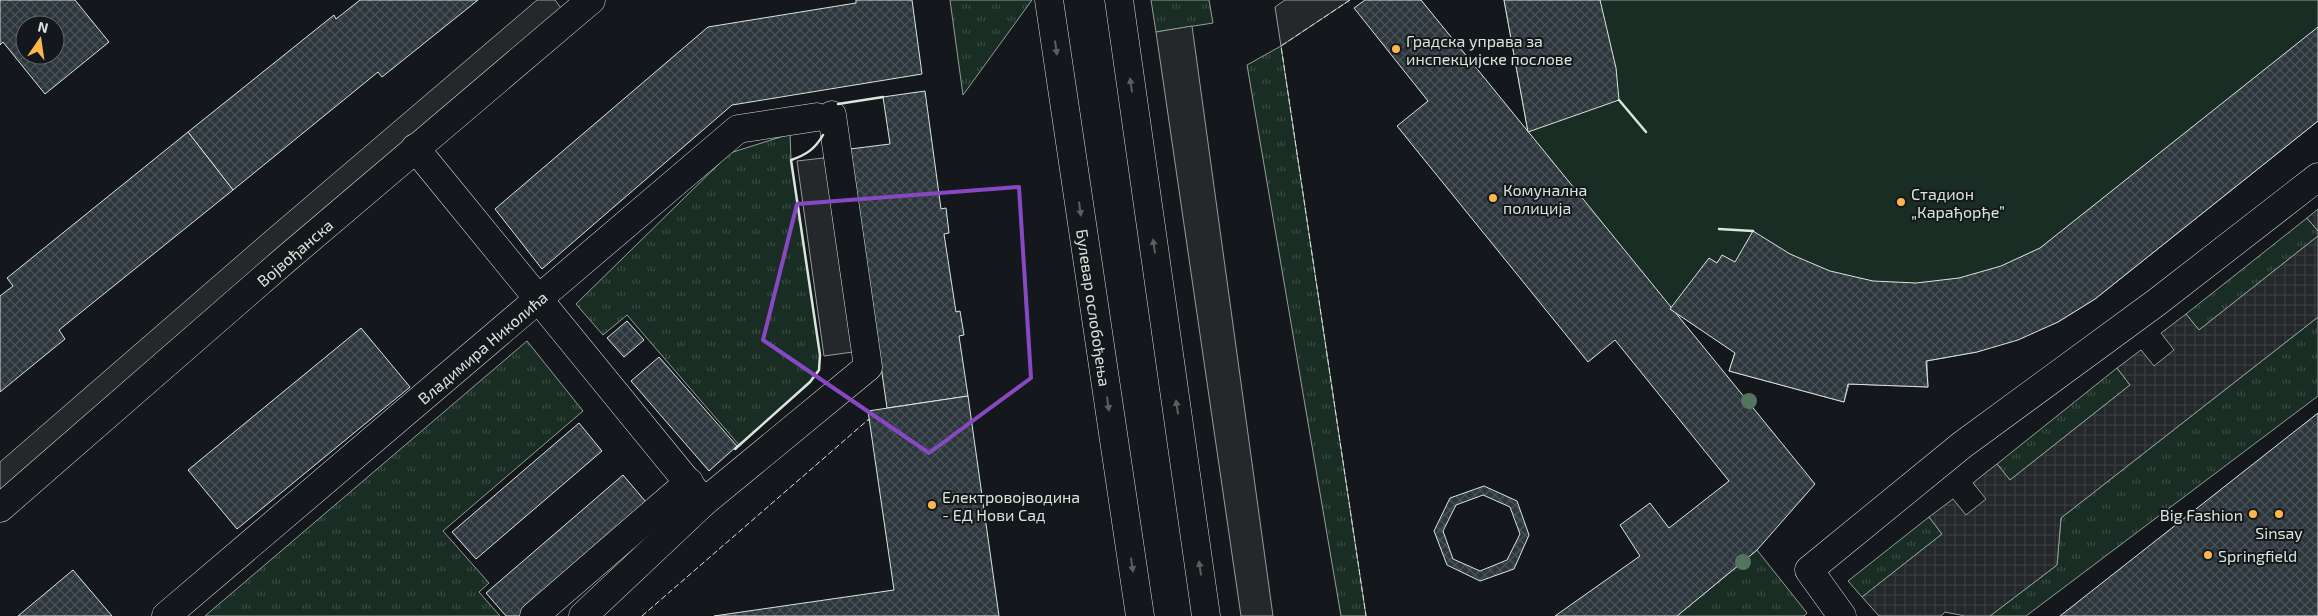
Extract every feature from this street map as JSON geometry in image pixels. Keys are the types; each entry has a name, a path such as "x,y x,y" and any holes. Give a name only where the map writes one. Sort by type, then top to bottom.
{"main road":[{"name":"Војвођанска","path":"0,508 415,148 591,0"},
{"name":"Булевар ослобођења","path":"1049,0 1140,616"},
{"path":"1119,0 1206,616"},
{"name":"Владимира Николића","path":"166,616 738,129 824,116 868,367 696,492"},
{"path":"415,148 696,492"},
{"path":"1842,616 1808,570 1962,445 2157,302 2318,177"},
{"path":"534,616 696,492"},
{"path":"583,616 696,492"}],"highlighted area":[{"path":"1019,187 1031,378 929,453 763,340 797,204"}],"green space":[{"path":"950,0 1032,0 963,95"},
{"path":"1151,0 1209,0 1213,23 1156,32"},
{"name":"Стадион „Карађорђе”","path":"1504,0 2318,0 2318,121 2095,299 2058,322 1977,352 1927,361 1928,387 1849,384 1844,402 1729,371 1735,352 1670,309 1528,132"},
{"path":"1281,46 1366,616 1341,616 1247,65"},
{"path":"790,134 791,160 820,355 819,370 810,382 739,445 627,315 603,335 576,304 730,153"},
{"path":"2307,218 2318,231 2318,236 2199,330 2186,314"},
{"path":"2318,317 2318,396 2026,616 1990,616 2057,565 2061,518"},
{"path":"527,341 583,411 443,531 489,583 479,592 500,616 205,616"},
{"path":"2117,368 2130,385 2010,480 1997,464"},
{"path":"1929,517 1942,534 1862,597 1848,581"},
{"path":"1757,550 1807,613 1804,616 1677,616"}],"shaded area":[{"path":"537,0 555,0 569,19 0,508 0,462"},
{"path":"1285,0 1350,0 1281,46 1275,7"},
{"path":"1192,26 1273,616 1241,616 1156,32"},
{"path":"832,157 860,351 824,356 797,161"},
{"path":"2318,209 2318,231 2307,218"},
{"path":"2318,236 2318,317 2061,518 2057,565 1990,616 1965,616 1945,612 1941,616 1879,616 1862,597 1942,534 1929,517 1953,499 1966,515 1986,499 1973,483 1984,474 1997,464 2010,480 2130,385 2117,368 2141,350 2154,366 2174,350 2161,333 2186,314 2199,330"}],"building":[{"path":"0,0 75,0 109,42 45,94 22,65 65,65 65,15 15,15 15,57 3,42 0,45"},
{"path":"360,0 478,0 382,77 378,72 233,190 188,132 334,15 336,19"},
{"path":"856,0 912,0 922,74 732,105 542,269 495,209 708,27 856,3"},
{"path":"1365,0 1421,0 1815,484 1757,550 1677,616 1555,616 1640,556 1620,525 1650,503 1669,528 1729,481 1615,340 1588,362 1397,126 1428,101 1354,8"},
{"path":"1504,0 1600,0 1616,68 1619,100 1528,132"},
{"path":"2318,27 2318,121 2095,299 2058,322 2018,340 1977,352 1926,361 1928,387 1848,384 1844,402 1729,371 1735,353 1670,309 1709,258 1717,263 1722,255 1735,262 1753,231 1790,254 1830,271 1873,281 1916,283 1959,278 2001,266 2040,248"},
{"path":"925,91 941,209 946,208 949,233 944,234 956,312 960,311 964,335 959,336 968,396 887,408 850,149 890,144 883,97"},
{"path":"188,132 233,190 59,330 65,339 0,392 0,296 13,286 7,278"},
{"path":"627,321 644,340 624,357 607,338"},
{"path":"361,328 410,387 237,529 188,470"},
{"path":"659,357 737,446 709,471 631,381"},
{"name":"Електровојводина - ЕД Нови Сад","path":"968,396 999,616 714,616 894,590 868,411"},
{"name":"Big Fashion","path":"2318,413 2318,616 2060,616"},
{"path":"579,423 602,451 476,559 452,532"},
{"path":"623,475 651,508 526,616 506,616 486,593"},
{"path":"1484,486 1517,501 1529,535 1514,569 1480,581 1447,565 1434,531 1450,498","holes":["1483,495 1510,507 1520,534 1507,560 1480,571 1453,559 1443,531 1456,505"]},
{"path":"73,570 112,616 18,616"}],"fence":[{"path":"1350,0 1281,46 1366,616"},
{"path":"642,616 869,419 869,421"}],"wall":[{"path":"838,104 883,97"},
{"path":"1619,100 1646,132"},
{"path":"735,449 810,382 819,370 820,355 791,160 810,151 823,135"},
{"path":"1719,229 1753,231"}],"place":[{"name":"Градска управа за инспекцијске послове","path":"1396,49"},
{"name":"Комунална полиција","path":"1493,198"},
{"name":"Стадион „Карађорђе”","path":"1901,202"},
{"name":"Електровојводина - ЕД Нови Сад","path":"932,505"},
{"name":"Big Fashion","path":"2253,514"},
{"name":"Sinsay","path":"2279,514"},
{"name":"Springfield","path":"2208,555"}]}
